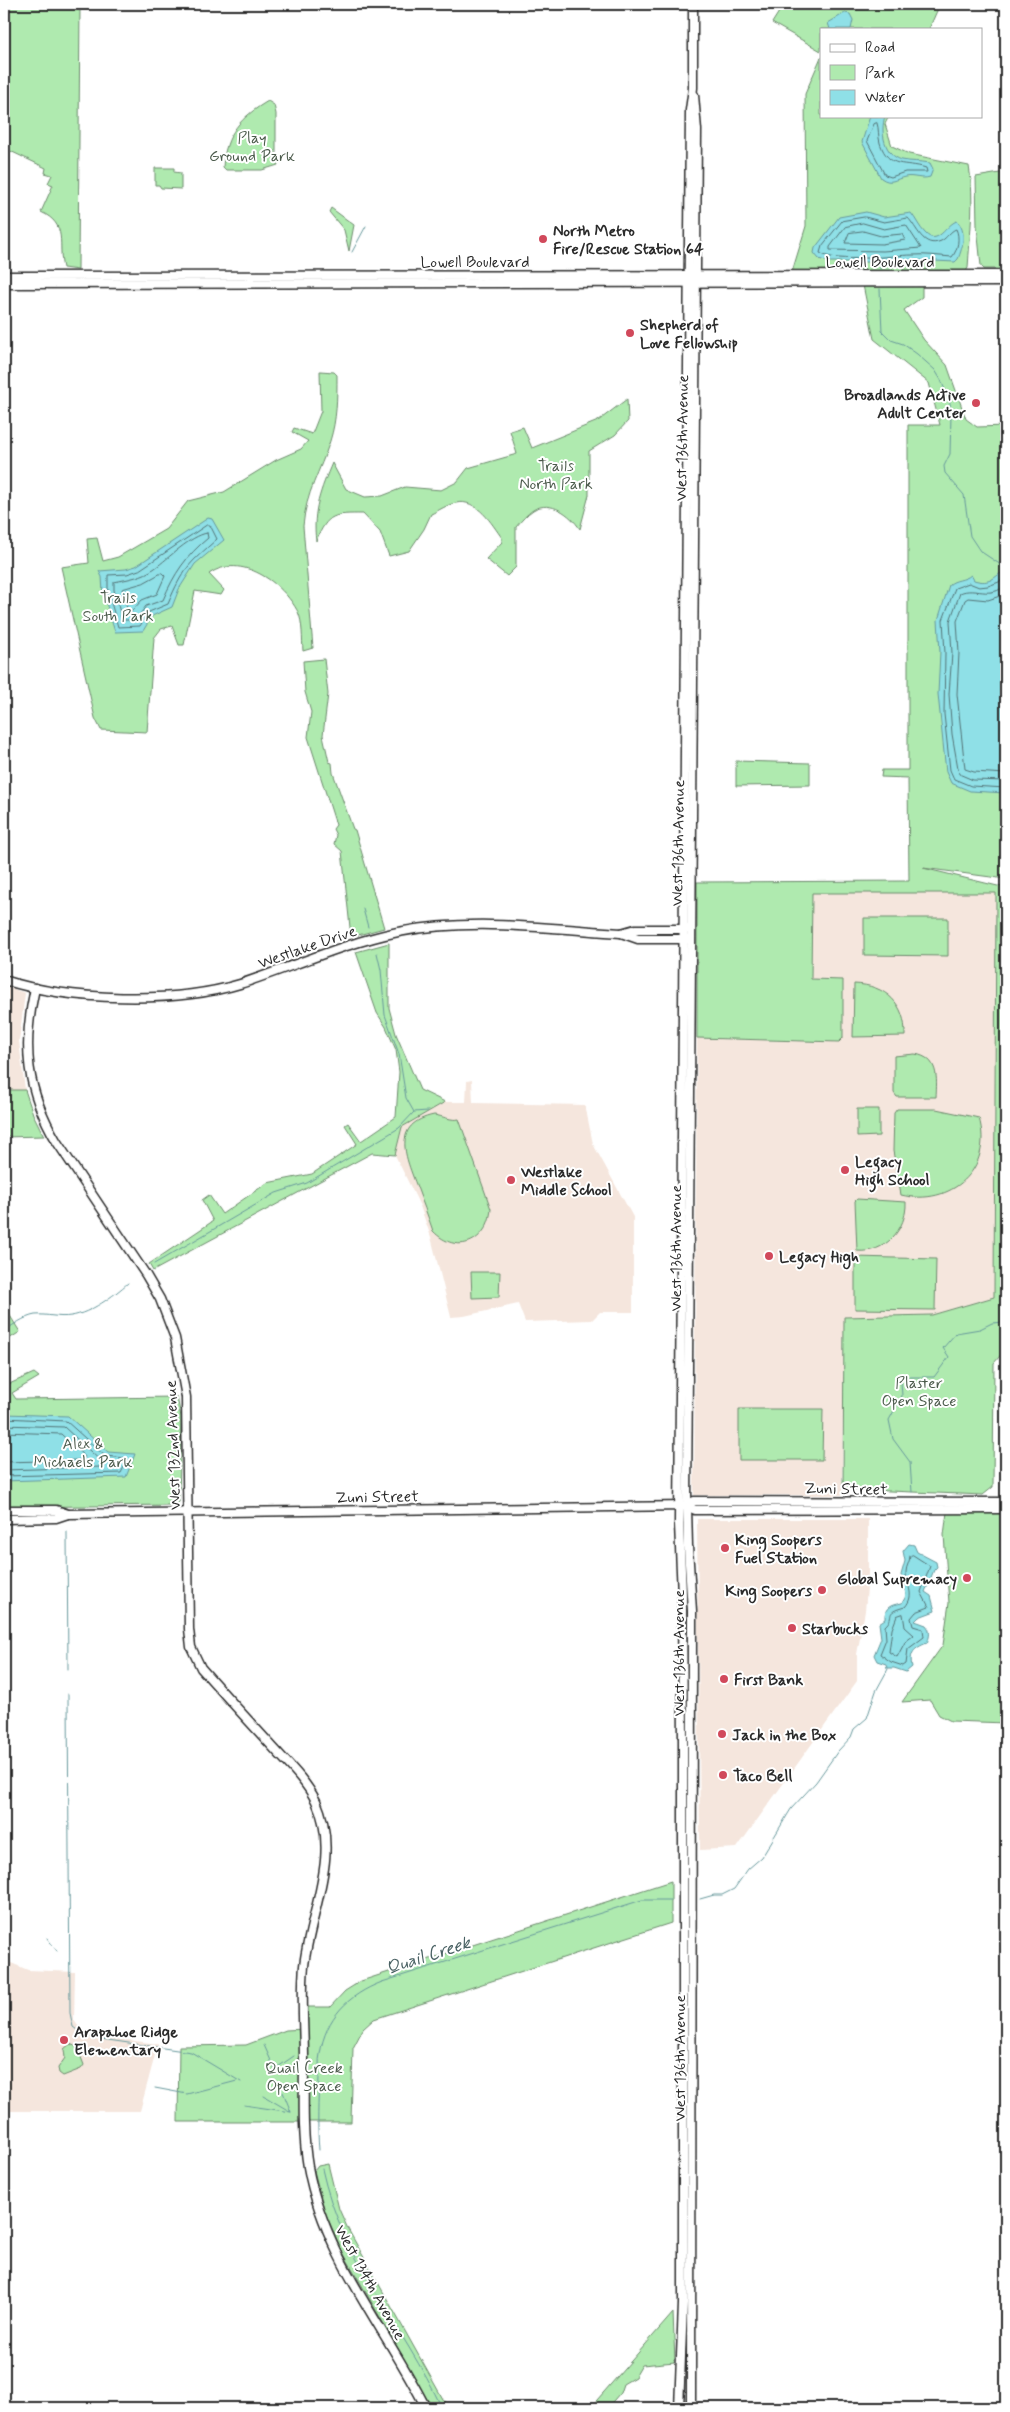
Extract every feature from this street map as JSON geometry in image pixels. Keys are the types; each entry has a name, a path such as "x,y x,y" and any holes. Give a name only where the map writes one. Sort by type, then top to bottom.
{"main road":[{"name":"West 136th Avenue","path":"684,1350 689,1154 687,929 692,278 697,113 693,88 693,4"},
{"name":"Lowell Boulevard","path":"4,284 1006,275"},
{"name":"Lowell Boulevard","path":"4,276 692,278 1006,282"},
{"name":"Westlake Drive","path":"4,980 35,988 98,997 198,993 239,984 381,936 448,926 475,925 621,933 634,938 687,939"},
{"name":"Westlake Drive","path":"621,933 635,928 687,929"},
{"name":"West 136th Avenue","path":"679,2408 683,2304 684,1350 682,1146 687,939"},
{"name":"West 132nd Avenue","path":"35,988 28,1027 28,1056 32,1083 43,1116 57,1142 146,1275 160,1299 175,1338 186,1397 189,1629 196,1659 201,1668 306,1786 317,1806 325,1835"},
{"path":"682,1146 689,1154"},
{"name":"Zuni Street","path":"4,1519 56,1518 68,1514 684,1506 694,1510 911,1506 1006,1502"},
{"name":"West 136th Avenue","path":"684,1506 692,1611 691,2408"},
{"name":"Zuni Street","path":"911,1506 1006,1509"},
{"name":"Zuni Street","path":"4,1510 56,1510 68,1514"},
{"name":"West 134th Avenue","path":"325,1835 325,1868 308,1944 304,1976 304,2129 308,2168 318,2207 329,2237 426,2408"}],"shaded area":[{"name":"Legacy High School","path":"812,893 997,893 994,1297 932,1315 844,1317 842,1495 694,1495 697,1038 838,1042 842,1038 843,980 811,979"},
{"path":"4,986 25,993 19,1041 25,1090 4,1090"},
{"name":"Westlake Middle School","path":"472,1080 473,1103 585,1105 593,1144 633,1217 633,1312 600,1312 592,1320 525,1322 518,1304 451,1317 431,1237 420,1206 395,1155 402,1127 445,1102 466,1102 467,1081"},
{"path":"697,1519 868,1519 868,1576 865,1611 857,1654 857,1681 737,1848 700,1850"},
{"name":"Arapahoe Ridge Elementary","path":"4,1960 28,1970 75,1972 74,2020 80,2029 91,2035 158,2044 140,2111 4,2111"}],"green space":[{"path":"4,4 80,4 78,270 63,268 59,229 50,217 41,212 53,185 48,183 52,175 45,173 46,168 4,148"},
{"path":"784,4 940,4 929,28 820,28 820,50 772,23"},
{"path":"820,59 820,118 888,118 885,124 892,146 909,154 969,166 972,191 968,268 966,271 792,272 806,226 805,94"},
{"name":"Play Ground Park","path":"268,101 274,105 276,114 276,160 278,165 262,170 226,170 223,167 224,155 231,136 242,120"},
{"path":"155,168 174,168 174,172 181,173 181,189 161,188 159,185 155,185"},
{"path":"1006,172 1006,269 984,269 981,266 977,226 976,177"},
{"path":"331,208 354,225 349,251 344,230 329,212"},
{"name":"Plaster Open Space","path":"863,285 922,286 922,297 904,310 924,340 947,365 966,419 977,427 1006,426 1006,879 923,868 1006,888 1006,1349 994,1363 993,1487 983,1495 843,1489 844,1317 932,1315 994,1297 996,893 812,893 811,979 843,980 843,1038 839,1042 697,1038 697,882 909,881 908,778 881,777 882,770 908,770 908,425 940,425 929,383 874,339"},
{"name":"Trails South Park","path":"320,371 334,372 337,375 337,392 332,433 310,492 303,526 313,648 303,651 300,616 291,601 272,581 247,569 221,568 209,574 224,590 221,595 195,591 184,645 179,645 172,626 161,629 154,638 147,732 101,730 95,718 61,567 89,563 87,539 97,538 103,561 118,557 166,529 188,501 224,492 276,460 301,449 308,441 292,432 294,428 312,434 321,411"},
{"name":"Trails North Park","path":"627,399 628,421 615,435 589,451 589,495 580,529 566,514 553,507 540,507 533,510 516,527 516,567 507,576 486,559 502,542 502,538 483,513 471,504 464,502 450,505 431,514 424,529 409,551 389,556 380,532 363,514 345,514 333,517 324,525 316,541 316,510 332,463 346,489 365,497 382,496 405,487 441,490 457,482 468,468 517,454 510,431 523,427 532,448 598,421"},
{"path":"324,659 328,694 323,735 329,762 332,763 333,773 353,829 355,830 384,928 351,937 342,851 334,844 336,835 333,829 336,825 308,737 311,712 305,692 303,661"},
{"path":"736,761 810,763 810,785 736,786"},
{"path":"864,918 948,918 948,956 864,955"},
{"path":"389,943 389,1008 396,1034 420,1090 445,1102 402,1127 395,1155 372,1153 153,1271 149,1264 213,1221 202,1200 209,1195 222,1214 267,1183 312,1174 357,1144 345,1125 348,1123 361,1141 396,1117 399,1072 396,1050 386,1027 377,1013 356,952"},
{"path":"854,984 876,988 892,998 902,1015 905,1036 853,1037"},
{"path":"915,1054 929,1060 935,1070 937,1083 936,1097 897,1097 894,1093 894,1056"},
{"path":"4,1090 25,1090 33,1114 44,1136 4,1137"},
{"path":"857,1109 879,1109 879,1136 857,1137"},
{"path":"897,1109 936,1109 979,1118 982,1136 980,1153 974,1168 964,1180 952,1189 936,1195 919,1197 901,1195 893,1151 894,1113"},
{"path":"434,1115 459,1119 491,1209 489,1220 484,1230 470,1242 452,1243 442,1239 433,1231 409,1165 405,1144 406,1134 411,1126 420,1119"},
{"path":"857,1199 906,1202 903,1221 892,1238 885,1244 867,1251 857,1251 855,1201"},
{"path":"855,1257 936,1259 935,1310 855,1309"},
{"path":"471,1272 500,1272 499,1297 472,1298"},
{"path":"4,1306 20,1332 4,1342"},
{"name":"Alex & Michaels Park","path":"34,1373 39,1377 12,1393 16,1399 177,1397 181,1417 179,1502 174,1505 4,1507 4,1380 7,1385"},
{"path":"739,1409 823,1409 822,1460 739,1460"},
{"path":"947,1512 1006,1512 1006,1723 951,1721 939,1715 930,1700 902,1702 943,1645 949,1603 944,1535"},
{"name":"Quail Creek Open Space","path":"671,1881 671,1923 374,2019 363,2029 353,2048 351,2122 178,2122 179,2046 246,2045 286,2030 304,2029 304,2007 330,2007 345,1991 361,1981"},
{"path":"70,2044 77,2047 84,2065 81,2069 63,2076 59,2073 58,2068 65,2058 64,2049"},
{"path":"328,2164 339,2209 348,2229 448,2408 432,2408 341,2249 325,2212 314,2171 318,2166"},
{"path":"673,2313 675,2362 642,2365 635,2377 623,2384 620,2393 607,2408 590,2408"}],"water":[{"path":"845,13 850,14 853,20 851,28 830,28 828,23"},
{"path":"869,118 885,118 883,136 887,148 902,160 930,163 933,169 930,177 884,180 881,178 862,142"},
{"path":"866,212 884,217 911,213 930,237 938,236 957,221 963,234 963,244 958,259 955,262 914,260 828,262 819,259 814,253 815,248 839,217"},
{"path":"208,518 212,519 224,540 195,564 179,589 172,607 152,616 143,631 115,632 103,593 102,577 99,571 126,569 136,566"},
{"path":"1006,570 1006,793 970,791 951,783 946,772 938,694 940,652 938,620 951,583 971,575 974,580 984,582 991,580"},
{"path":"4,1411 6,1414 68,1416 108,1452 135,1454 126,1477 4,1481"},
{"path":"909,1544 914,1545 917,1552 936,1562 937,1567 925,1592 931,1596 935,1611 919,1617 915,1621 928,1627 929,1638 927,1643 914,1652 911,1658 912,1667 906,1672 887,1668 886,1664 877,1661 874,1655 881,1638 879,1623 885,1619 887,1609 902,1603 905,1598 906,1594 901,1575 905,1561 903,1551"}],"waterway":[{"path":"352,252 366,226"},
{"path":"880,262 880,269"},
{"path":"880,289 882,331 891,340 903,344 917,354 935,370 941,380 950,403 951,415 950,454 944,466 945,473 964,495 970,536 980,551 1001,565 1005,572"},
{"path":"363,909 368,927"},
{"path":"154,1264 276,1193 307,1183 399,1128 414,1112 406,1098 399,1054 385,1015 381,970 377,953"},
{"path":"414,1112 428,1111"},
{"path":"4,1331 23,1319 35,1315 66,1316 79,1314 94,1308 128,1283"},
{"name":"Quail Creek","path":"912,1492 910,1462 893,1439 889,1420 902,1396 901,1381 905,1377 934,1377 949,1357 943,1348 956,1333 980,1329 992,1323 1006,1322"},
{"path":"67,1532 68,1669"},
{"name":"Quail Creek","path":"774,1837 791,1809 816,1782 838,1751 851,1737 854,1729 867,1718 876,1691 888,1669"},
{"path":"68,1694 70,2013 73,2027 87,2037 191,2052 241,2082"},
{"name":"Quail Creek","path":"700,1899 722,1895 734,1889 748,1869 762,1857 773,1839"},
{"name":"Quail Creek","path":"319,2150 319,2059 327,2029 340,2009 349,2001 370,1987 382,1982 642,1900 670,1900"},
{"path":"47,1938 57,1951"},
{"path":"264,2045 276,2072"},
{"path":"275,2069 294,2056"},
{"path":"155,2088 187,2094 237,2081"},
{"path":"283,2092 291,2112"},
{"path":"244,2105 291,2112 264,2096"},
{"name":"Quail Creek","path":"322,2169 331,2202 358,2262 427,2378 442,2408"}],"place":[{"name":"North Metro Fire/Rescue Station 64","path":"543,239"},
{"name":"Shepherd of Love Fellowship","path":"630,333"},
{"name":"Broadlands Active Adult Center","path":"976,403"},
{"name":"Legacy High School","path":"845,1170"},
{"name":"Westlake Middle School","path":"511,1180"},
{"name":"Legacy High","path":"769,1256"},
{"name":"King Soopers Fuel Station","path":"725,1548"},
{"name":"Global Supremacy","path":"967,1578"},
{"name":"King Soopers","path":"822,1590"},
{"name":"Starbucks","path":"792,1628"},
{"name":"First Bank","path":"724,1679"},
{"name":"Jack in the Box","path":"722,1734"},
{"name":"Taco Bell","path":"723,1775"},
{"name":"Arapahoe Ridge Elementary","path":"64,2040"}]}
